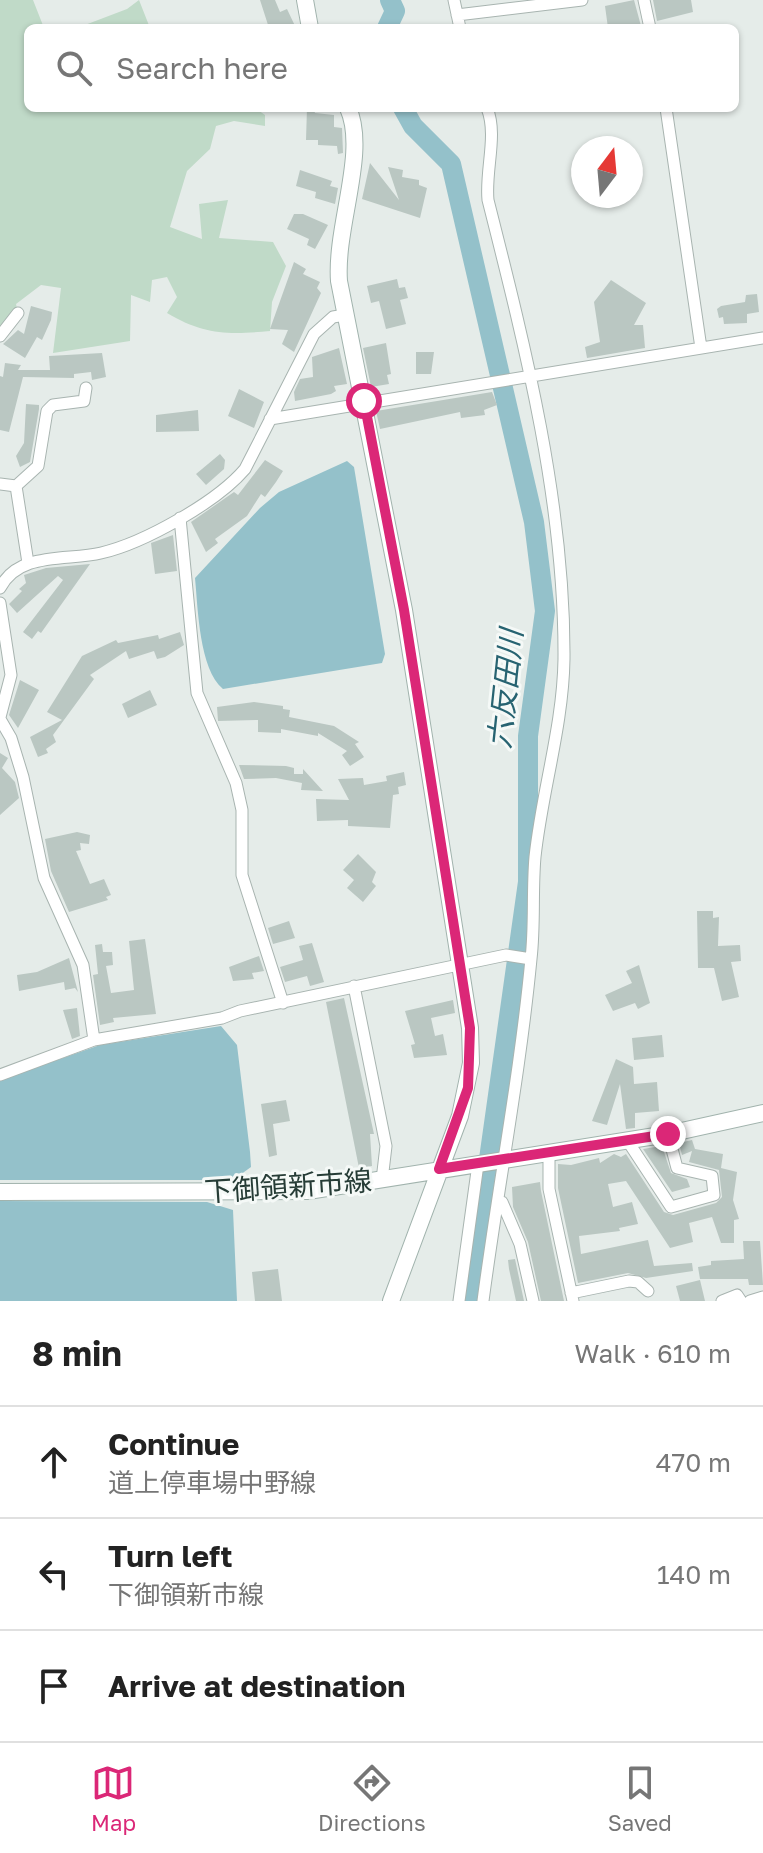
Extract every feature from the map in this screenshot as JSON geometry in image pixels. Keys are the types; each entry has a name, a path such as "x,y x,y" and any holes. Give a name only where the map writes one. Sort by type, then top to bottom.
{"main road":[{"path":"305,0 309,24"},
{"path":"349,112 357,139 337,255 345,315 404,610 462,966 471,1063 460,1116 391,1301"},
{"name":"下御領新市線","path":"0,1192 265,1193 382,1180 668,1134 763,1113"}],"street":[{"path":"454,0 459,24"},
{"path":"457,15 582,0"},
{"path":"644,0 649,24"},
{"path":"483,1301 531,959 535,856 555,743 564,660 558,552 529,376 488,200 486,175 492,121 489,112"},
{"path":"667,112 701,348"},
{"path":"0,336 18,313"},
{"path":"0,588 6,575 28,563 102,553 180,518 231,485 245,469 314,334 333,317 345,315"},
{"path":"270,419 364,401 763,338"},
{"path":"0,484 16,486 38,466 47,411 53,405 84,401 86,388"},
{"path":"16,486 28,563"},
{"path":"180,518 197,693 236,783 242,810 242,875 283,1003"},
{"path":"0,603 11,675 0,718 11,738 23,777 44,878 83,965 94,1040"},
{"path":"0,1075 94,1040 506,955 531,959"},
{"path":"354,986 386,1146 382,1180"},
{"path":"627,1140 671,1207 714,1195 712,1176 677,1168 668,1134"},
{"path":"549,1153 549,1189 572,1297 629,1281 638,1282 648,1291"},
{"path":"459,1301 479,1164"},
{"path":"498,1201 502,1202 520,1244 533,1301"},
{"path":"722,1301 737,1295 741,1301"},
{"path":"750,1301 763,1297"}],"green space":[{"path":"0,0 33,0 42,24 24,24 24,112 261,112 265,115 265,126 234,121 216,126 210,149 187,171 170,227 202,239 199,204 228,200 219,238 273,242 286,266 272,302 270,331 217,332 180,320 167,313 177,297 167,277 152,280 150,302 131,295 130,341 53,353 61,288 41,285 16,304 18,313 0,337"},
{"path":"139,0 148,24 88,24 127,9"}],"water":[{"path":"347,461 354,467 385,654 382,663 223,689 215,680 204,653 195,578 260,508 279,492"},
{"path":"221,1026 237,1045 250,1152 251,1167 233,1180 0,1180 0,1080 100,1045"},
{"path":"0,1201 207,1202 233,1210 237,1301 0,1301"}],"building":[{"path":"260,0 275,0 280,12 287,9 294,24 268,24"},
{"path":"634,0 640,24 607,24 605,6"},
{"path":"653,0 691,0 693,12 657,21"},
{"path":"307,112 334,115 334,127 342,128 343,153 338,154 337,146 318,145 318,140 306,140"},
{"path":"370,163 399,200 388,167 403,170 402,177 419,180 419,185 427,188 420,218 362,199"},
{"path":"300,170 332,181 330,186 338,188 335,204 315,198 316,192 296,186"},
{"path":"294,214 303,214 328,225 315,249 307,245 309,239 287,229"},
{"path":"294,262 306,269 303,274 320,282 317,288 321,293 294,352 282,344 288,330 270,329"},
{"path":"397,279 399,288 405,287 408,298 400,300 406,324 386,329 379,301 371,303 367,286"},
{"path":"611,280 646,303 634,325 643,325 645,348 587,358 585,347 600,342 594,302"},
{"path":"757,294 759,312 747,314 747,323 724,324 723,317 719,318 717,309 721,306 745,302 746,295"},
{"path":"31,306 52,312 42,340 37,337 25,358 3,344 18,330 24,334"},
{"path":"386,343 391,374 387,375 389,384 371,387 363,348"},
{"path":"339,348 347,384 334,386 336,391 331,394 295,401 294,392 300,379 313,377 312,357"},
{"path":"416,352 434,352 431,374 416,374"},
{"path":"102,353 106,377 92,380 91,372 74,374 74,378 23,377 9,432 0,430 0,376 3,377 5,363 21,365 18,370 50,370 49,356"},
{"path":"239,389 264,402 254,428 228,416"},
{"path":"492,392 497,405 484,410 485,415 461,418 460,412 380,429 376,411"},
{"path":"26,404 39,405 39,409 30,462 20,467 16,456 24,443"},
{"path":"198,410 199,431 156,432 156,415"},
{"path":"220,454 225,460 224,469 206,485 196,474"},
{"path":"265,460 283,471 276,482 265,497 261,494 247,516 215,539 218,543 206,552 191,522 234,492 238,495"},
{"path":"173,535 177,571 155,574 151,543"},
{"path":"90,564 41,633 38,631 32,639 23,632 63,580 58,576 17,613 9,604 22,591 19,589 26,583 24,575 46,568"},
{"path":"180,632 184,645 165,657 157,659 154,651 129,659 126,651 90,675 94,679 53,735 56,742 46,749 48,753 38,757 30,737 62,720 47,712 82,656 116,640 118,643 158,635 159,639"},
{"path":"20,680 39,690 18,728 9,715"},
{"path":"150,690 157,705 128,718 122,704"},
{"path":"254,702 283,706 283,709 290,710 289,717 334,726 359,742 355,744 364,757 350,766 342,755 347,751 318,733 318,736 281,729 281,733 258,732 258,720 218,721 217,707"},
{"path":"0,753 8,758 2,768 15,782 19,798 0,815"},
{"path":"239,765 286,766 294,768 294,774 303,774 303,769 323,791 301,790 302,783 276,778 244,779"},
{"path":"404,772 406,785 398,787 399,794 393,795 390,828 348,826 348,820 317,821 316,799 349,800 338,779 363,778 364,785 387,781 386,776"},
{"path":"77,832 90,835 89,844 80,843 81,850 76,851 90,884 104,879 111,895 106,897 108,900 69,912 51,871 45,839"},
{"path":"358,854 376,872 372,882 376,886 363,902 347,888 354,880 343,870"},
{"path":"697,911 713,911 713,918 719,917 718,946 740,945 741,961 731,962 739,997 722,1001 714,968 698,968"},
{"path":"289,921 295,938 273,944 268,928"},
{"path":"145,939 156,1014 113,1018 114,1022 100,1025 93,975 98,974 95,945 102,944 103,952 112,952 113,965 106,966 111,993 134,990 129,941"},
{"path":"312,943 324,982 310,986 307,976 285,982 280,967 303,960 299,946"},
{"path":"259,956 264,971 252,973 254,979 233,981 229,967"},
{"path":"69,958 78,992 75,988 65,990 64,982 19,991 17,975 37,972"},
{"path":"639,965 650,1003 638,1009 635,1003 613,1011 605,995 632,983 626,971"},
{"path":"344,998 374,1134 370,1134 372,1166 359,1168 326,1002"},
{"path":"453,1000 455,1013 431,1018 435,1036 443,1034 447,1055 414,1058 411,1045 415,1044 405,1011"},
{"path":"77,1008 80,1036 72,1039 63,1010"},
{"path":"662,1035 664,1057 634,1060 632,1038"},
{"path":"616,1059 633,1067 634,1084 657,1082 659,1111 635,1113 635,1128 626,1129 620,1084 607,1125 592,1121"},
{"path":"286,1100 290,1121 273,1124 277,1155 269,1157 261,1104"},
{"path":"692,1140 695,1149 723,1154 721,1168 737,1172 733,1200 739,1219 734,1220 734,1243 721,1243 712,1217 689,1223 693,1242 670,1248 626,1181 608,1184 613,1207 632,1202 638,1224 619,1228 620,1231 579,1236 581,1254 648,1240 654,1266 692,1263 693,1271 646,1278 628,1273 578,1283 558,1188 558,1164 571,1165 599,1158 600,1163 614,1154 621,1157 626,1154 664,1212 673,1215 716,1203 722,1197 719,1170 689,1162 692,1151 682,1155 679,1143"},
{"path":"662,1146 671,1173 687,1179 690,1187 672,1192 643,1149"},
{"path":"540,1182 564,1301 541,1301 528,1242 513,1207 512,1187"},
{"path":"743,1241 760,1241 763,1285 749,1285 748,1279 700,1279 698,1267 711,1265 711,1261 744,1259"},
{"path":"515,1259 524,1301 516,1301 509,1269 508,1260"},
{"path":"278,1269 282,1301 255,1301 252,1272"},
{"path":"700,1280 705,1301 680,1301 676,1286"}],"waterway":[{"name":"六反田川","path":"389,24 395,11 390,0"},
{"name":"六反田川","path":"405,112 413,126 451,164 534,522 545,611 528,736 528,882 469,1301"}],"route":[{"path":"364,401 404,610 470,1028 468,1088 439,1169 668,1134"}]}
